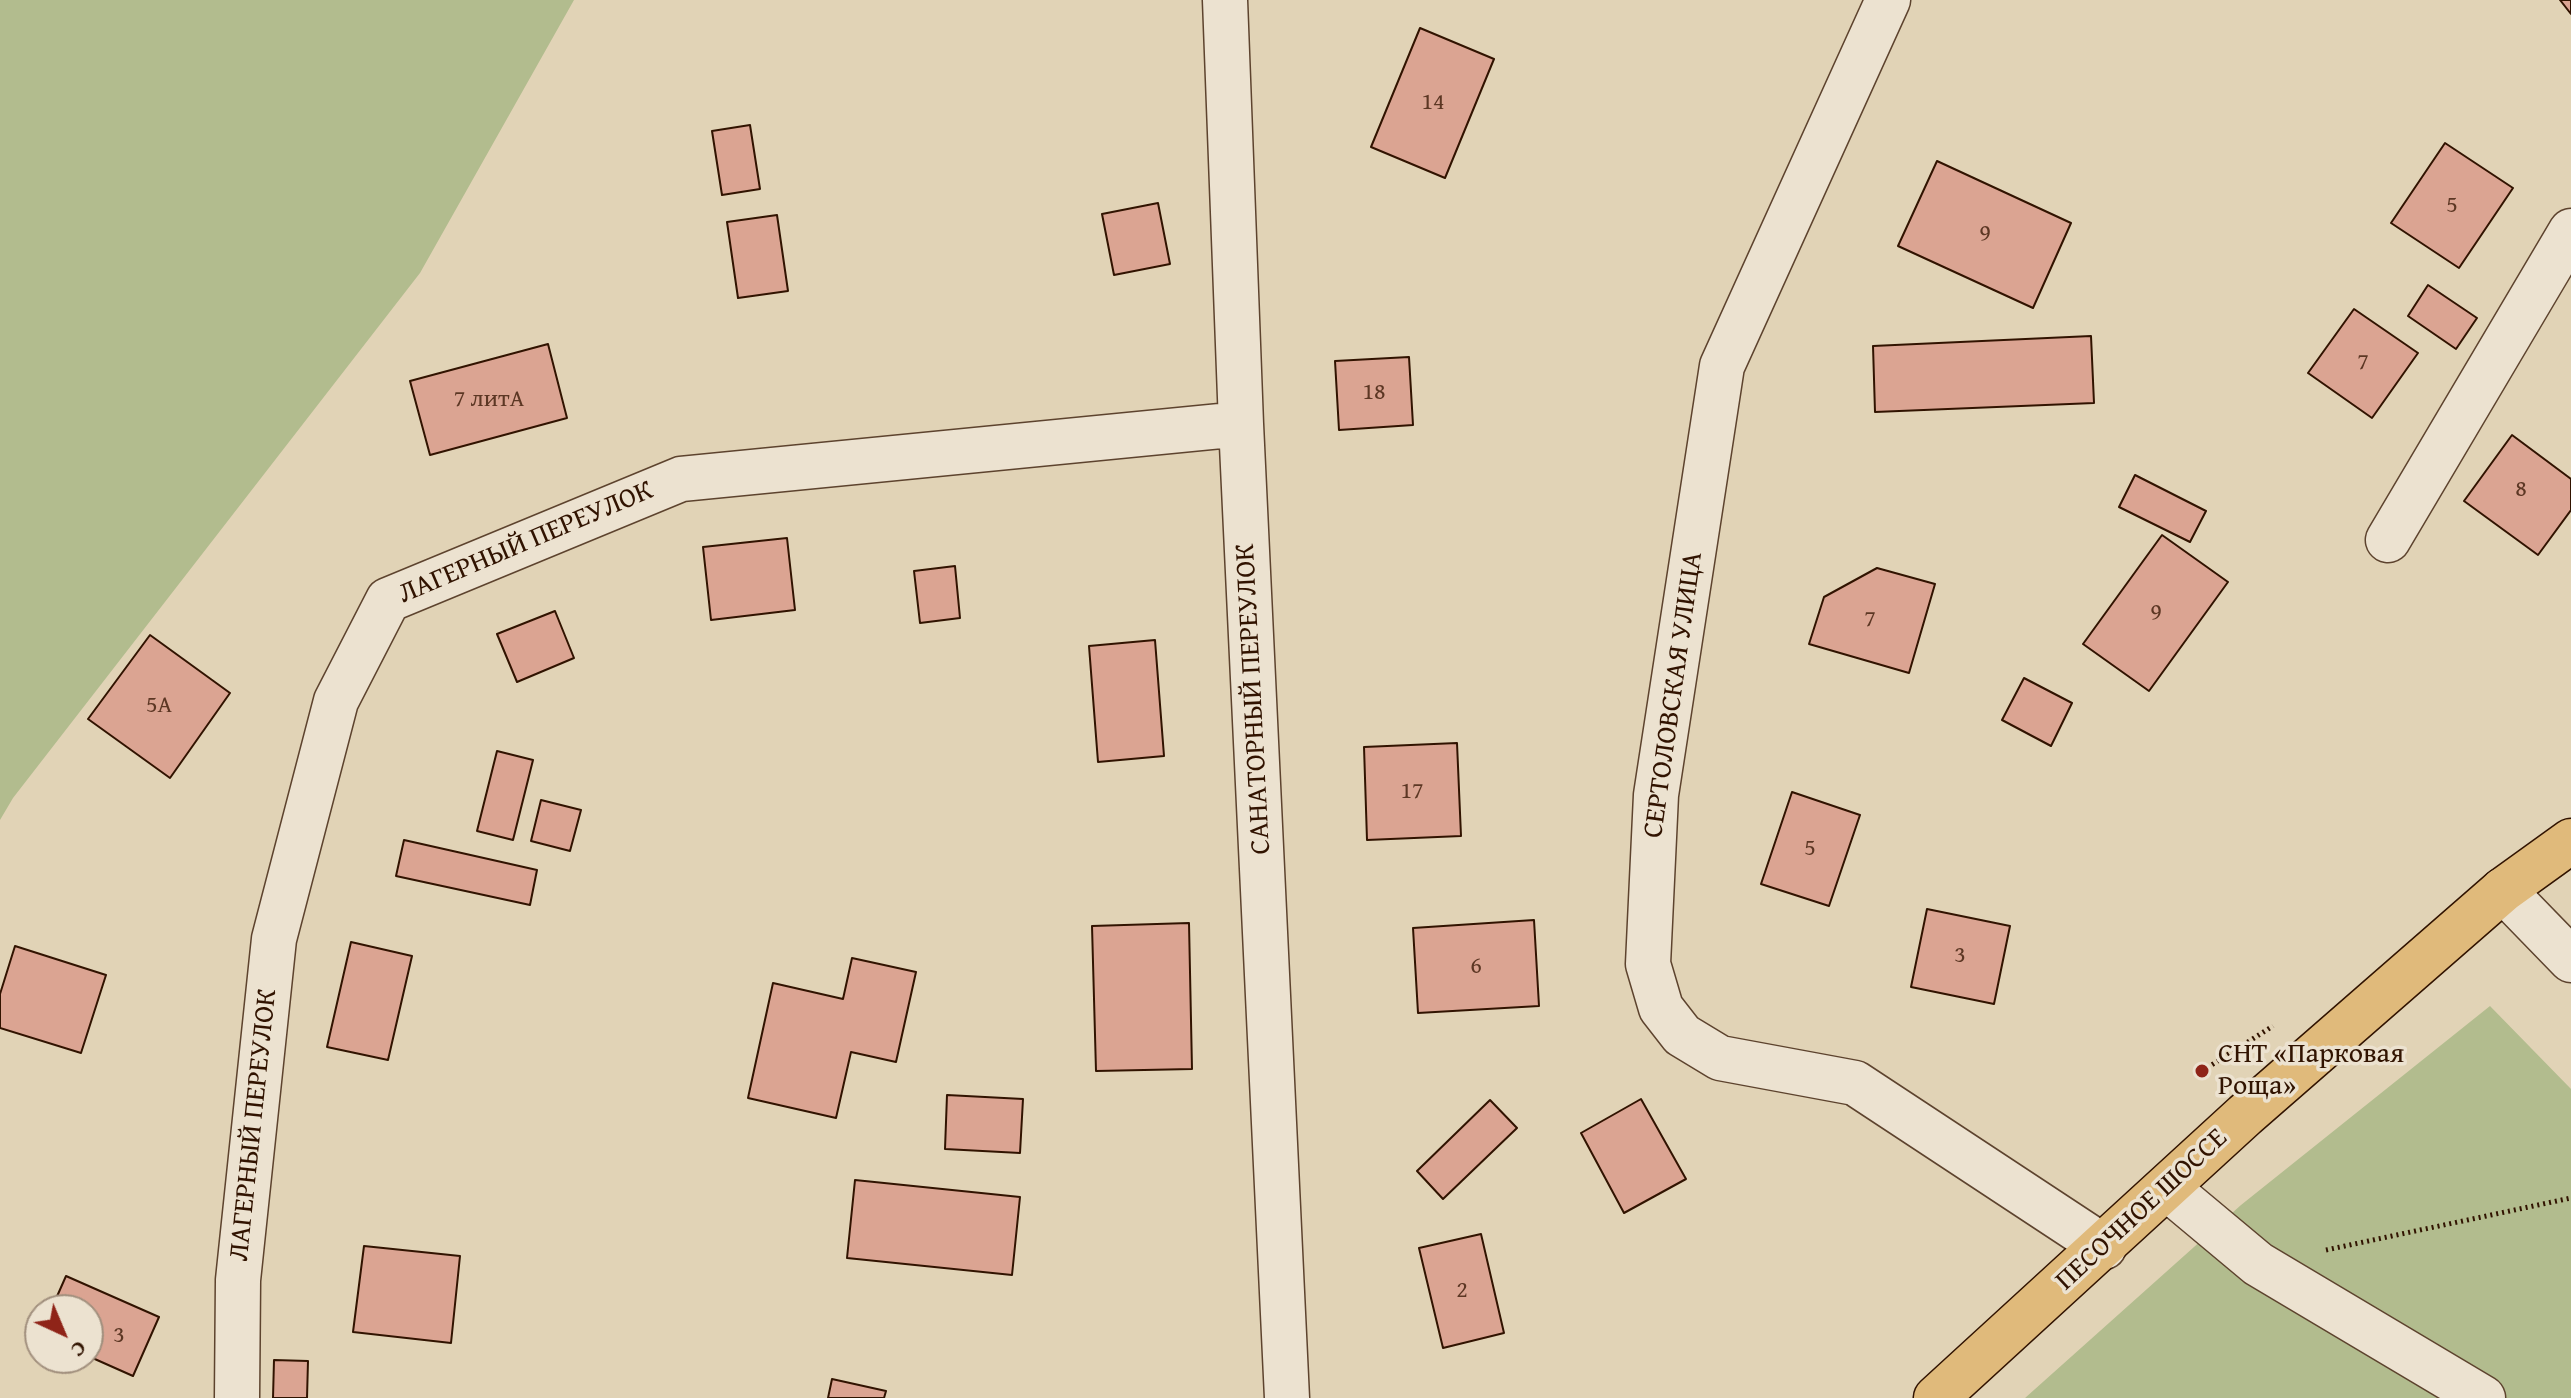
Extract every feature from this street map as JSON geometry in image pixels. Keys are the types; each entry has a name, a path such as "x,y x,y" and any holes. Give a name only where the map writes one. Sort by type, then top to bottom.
{"main road":[{"name":"ПЕСОЧНОЕ ШОССЕ","path":"1936,1398 2245,1115 2503,890 2571,841"}],"street":[{"name":"САНАТОРНЫЙ ПЕРЕУЛОК","path":"1225,0 1241,424 1287,1398"},
{"name":"СЕРТОЛОВСКАЯ УЛИЦА","path":"1888,0 1722,366 1656,795 1648,964 1661,1008 1682,1035 1720,1058 1855,1083 2104,1247"},
{"path":"2388,540 2571,231"},
{"name":"ЛАГЕРНЫЙ ПЕРЕУЛОК","path":"237,1398 238,1280 274,939 336,701 388,600 681,479 1241,424"},
{"path":"2503,890 2571,960"},
{"path":"2167,1188 2258,1264 2483,1398"}],"path":[{"path":"2258,1264 2571,1198"}],"green space":[{"path":"0,0 574,0 420,273 13,798 0,820"},
{"path":"2490,1006 2571,1089 2571,1398 2025,1398 2241,1205"}],"building":[{"path":"2560,0 2571,0 2571,14"},
{"path":"1420,28 1494,59 1445,178 1371,147"},
{"path":"750,125 760,189 722,195 712,131"},
{"path":"2445,143 2513,188 2459,268 2391,223"},
{"path":"1937,161 2071,223 2033,308 1898,246"},
{"path":"1158,203 1170,264 1114,275 1102,214"},
{"path":"777,215 788,291 738,298 727,222"},
{"path":"2428,285 2477,318 2456,349 2408,316"},
{"path":"2354,309 2418,353 2372,418 2308,373"},
{"path":"2091,336 2094,403 1875,412 1873,346"},
{"path":"548,344 567,418 430,455 410,381"},
{"path":"1409,357 1413,425 1339,430 1335,361"},
{"path":"2512,435 2571,479 2571,510 2538,555 2464,501"},
{"path":"2135,475 2206,511 2190,542 2119,507"},
{"path":"2162,535 2228,582 2149,691 2083,644"},
{"path":"787,538 795,610 711,620 703,547"},
{"path":"955,566 960,618 920,623 914,571"},
{"path":"1877,568 1935,584 1909,673 1809,644 1824,597"},
{"path":"555,611 574,658 517,682 497,634"},
{"path":"150,635 230,693 170,778 88,719"},
{"path":"1155,640 1164,756 1098,762 1089,646"},
{"path":"2024,678 2072,703 2051,746 2002,720"},
{"path":"1457,743 1461,836 1367,840 1364,747"},
{"path":"497,751 533,760 513,840 477,831"},
{"path":"1792,792 1860,815 1829,906 1761,884"},
{"path":"541,800 581,810 570,851 531,841"},
{"path":"404,840 537,870 530,905 396,876"},
{"path":"1927,909 2010,926 1994,1004 1911,987"},
{"path":"1534,920 1539,1006 1418,1013 1413,928"},
{"path":"1189,923 1192,1069 1096,1071 1092,926"},
{"path":"351,942 412,956 388,1060 327,1047"},
{"path":"15,946 106,975 81,1053 0,1028 0,994"},
{"path":"852,958 916,972 896,1062 851,1052 836,1118 748,1098 773,983 843,999"},
{"path":"947,1095 1023,1099 1020,1153 945,1149"},
{"path":"1641,1099 1686,1179 1624,1213 1581,1133"},
{"path":"1490,1100 1517,1128 1443,1199 1417,1171"},
{"path":"855,1180 1020,1197 1012,1275 847,1258"},
{"path":"1481,1234 1504,1333 1443,1348 1419,1248"},
{"path":"364,1246 460,1256 451,1343 353,1332"},
{"path":"66,1276 159,1317 133,1376 104,1363 104,1294 58,1294"},
{"path":"274,1360 308,1361 307,1398 273,1398"},
{"path":"832,1379 886,1391 884,1398 828,1398"}],"place":[{"name":"СНТ «Парковая Роща»","path":"2202,1071"}]}
